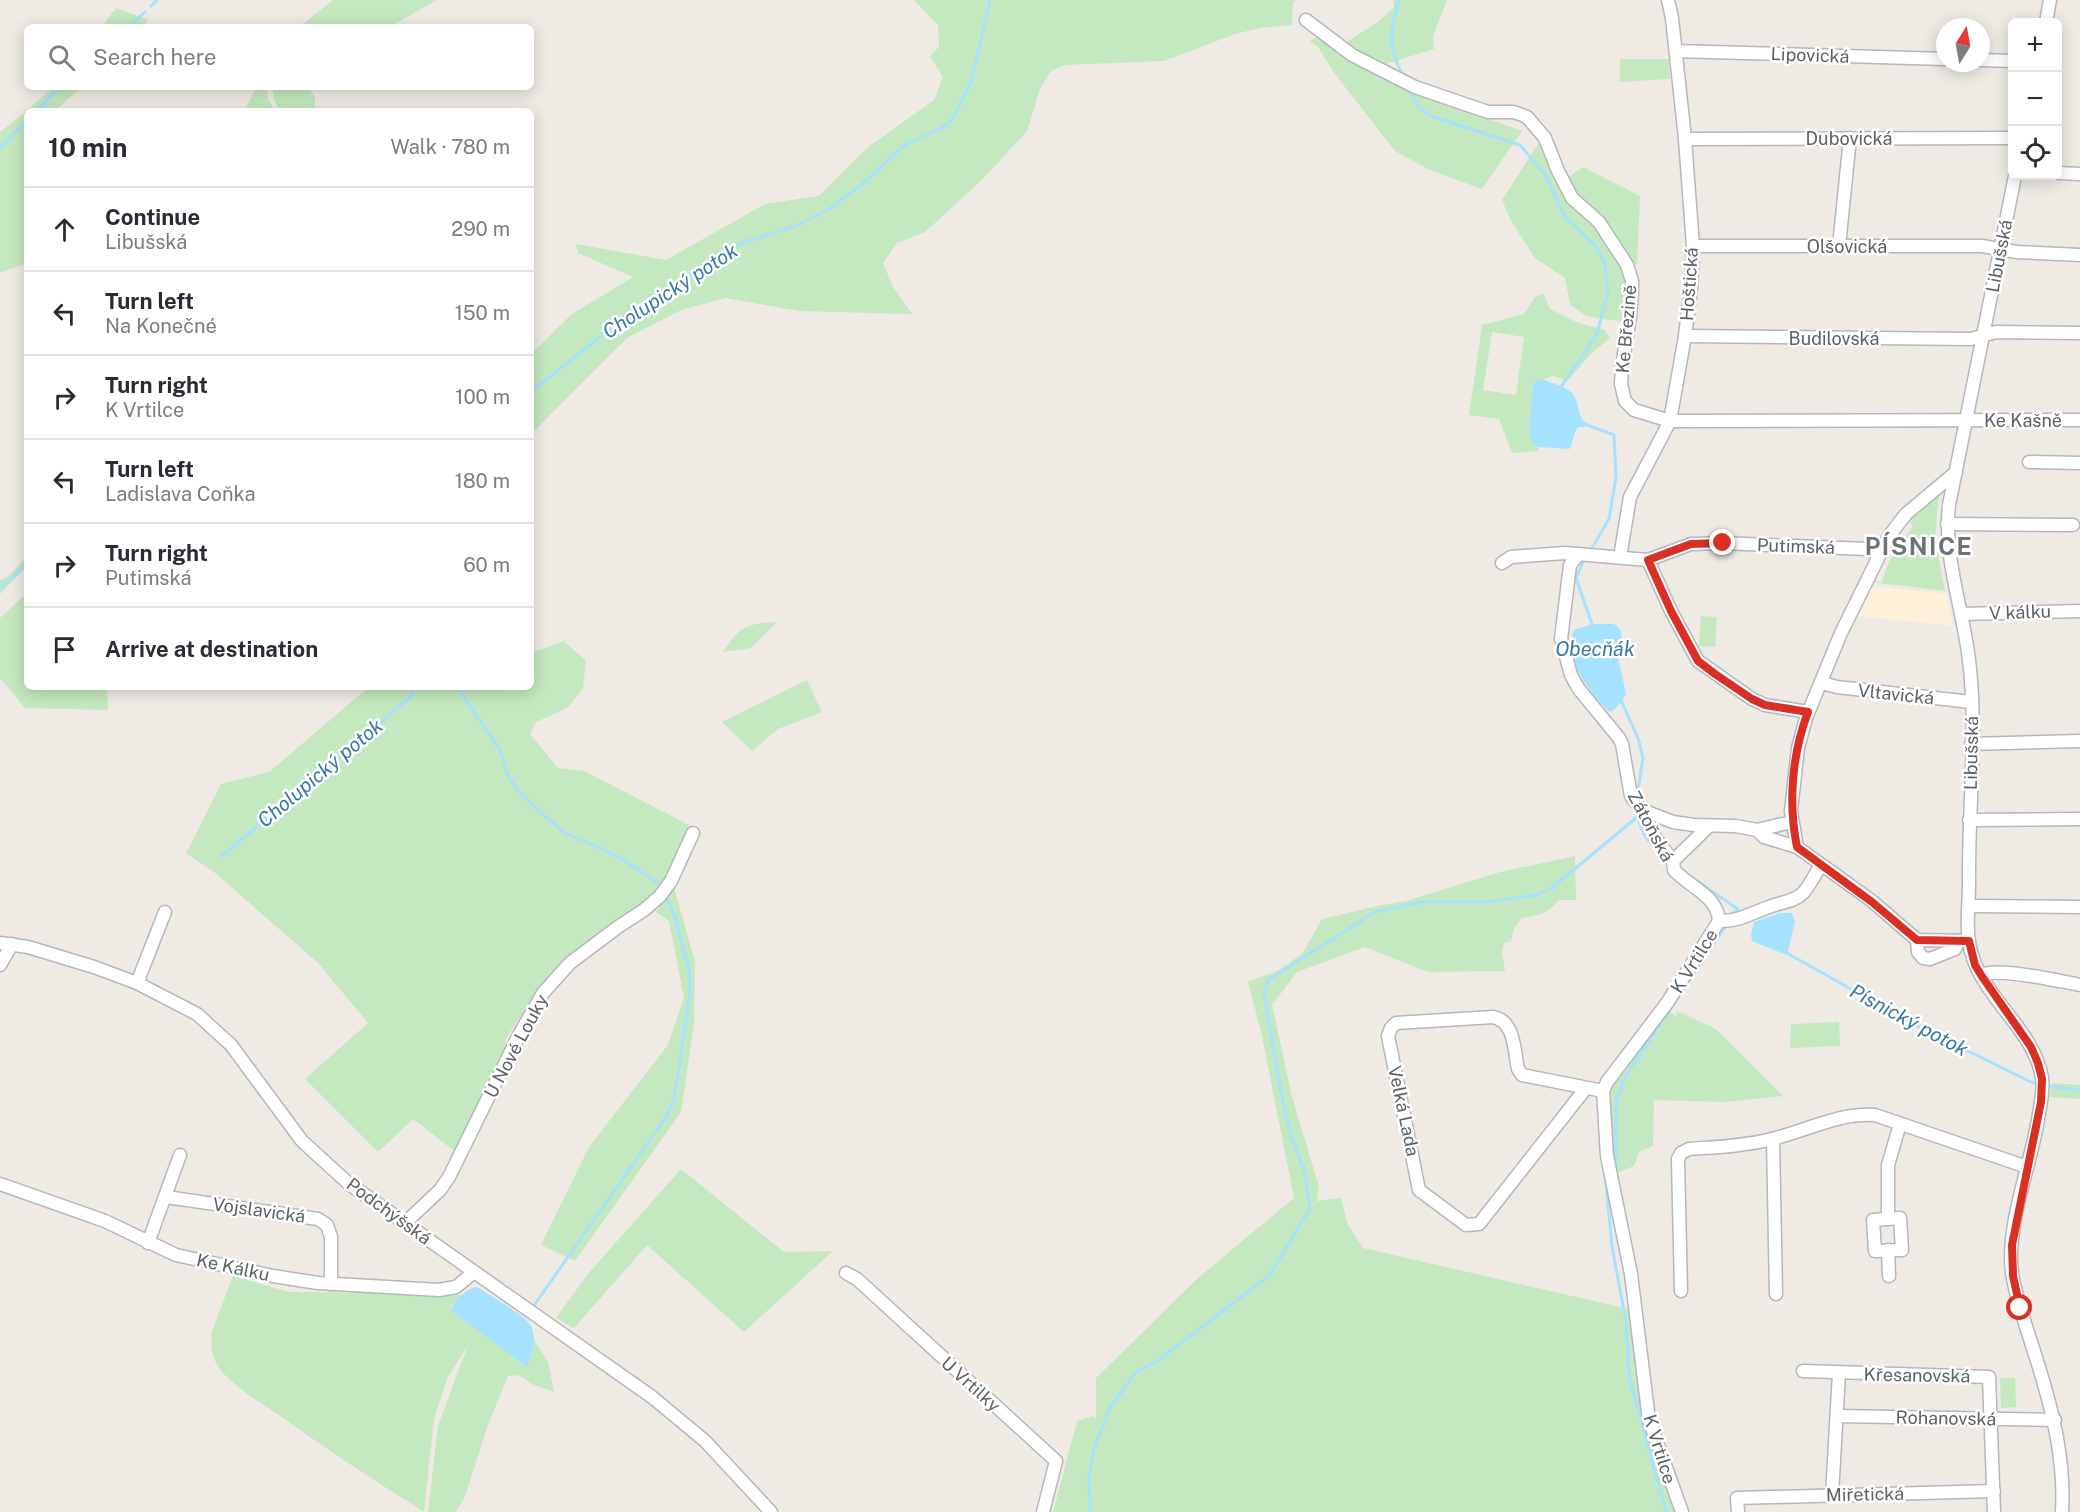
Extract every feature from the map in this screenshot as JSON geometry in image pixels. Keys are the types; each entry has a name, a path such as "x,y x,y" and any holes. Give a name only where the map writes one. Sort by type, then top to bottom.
{"street":[{"name":"Hoštická","path":"1620,558 1630,497 1670,421 1691,288 1693,246 1685,139 1668,0"},
{"path":"2047,18 2050,0"},
{"name":"Ke Březině","path":"1306,20 1352,55 1402,81 1488,112 1514,112 1527,117 1545,138 1572,198 1599,222 1627,265 1632,281 1622,384 1625,401 1634,410 1670,421 1966,420"},
{"name":"Lipovická","path":"1676,51 1936,59"},
{"path":"1990,60 2008,61"},
{"path":"1839,246 1850,138"},
{"name":"Dubovická","path":"1685,139 2008,138"},
{"path":"2062,173 2080,174"},
{"name":"Libušská","path":"2014,180 1947,524 1948,549 1969,660 1971,702 1969,906 1963,941 1981,975 2031,1047 2038,1063 2042,1084 2036,1132 2014,1227 2011,1261 2022,1315 2055,1420 2061,1456 2062,1512"},
{"name":"Olšovická","path":"1693,246 1982,246 2017,252 2080,255"},
{"name":"Budilovská","path":"1685,336 1971,339 1996,332 2080,333"},
{"name":"Ke Kašně","path":"1966,420 2080,420"},
{"path":"2029,462 2080,463"},
{"path":"1797,847 1792,822 1793,782 1798,748 1808,712 1841,633 1889,536 1906,514 1956,472"},
{"path":"1947,524 2073,525"},
{"name":"Putimská","path":"1502,563 1511,557 1547,553 1648,560 1691,544 1723,543 1866,549 1879,554"},
{"name":"Zátoňská","path":"1585,555 1570,565 1561,639 1572,675 1578,688 1619,738 1629,784 1637,805 1651,831 1673,861 1674,870 1714,904 1719,915 1726,921"},
{"path":"1648,560 1671,611 1698,661 1752,699 1765,705 1808,712"},
{"name":"V kálku","path":"1961,614 2080,610"},
{"name":"Vltavická","path":"1822,683 1837,687 1971,702"},
{"path":"1971,744 2080,741"},
{"path":"1637,805 1673,822 1709,826 1736,826 1757,830 1792,822"},
{"path":"1970,820 2080,819"},
{"path":"1673,861 1709,826"},
{"path":"1757,830 1764,837 1797,847 1872,902 1917,940 1963,941"},
{"name":"U Nové Louky","path":"405,1223 440,1190 449,1176 519,1035 543,993 570,963 660,896 676,872 693,833"},
{"name":"K Vrtilce","path":"1682,1512 1650,1420 1631,1274 1607,1156 1603,1091 1607,1082 1726,921 1746,917 1768,907 1794,900 1804,892 1821,865"},
{"path":"1969,906 2080,907"},
{"path":"137,983 165,912"},
{"path":"1917,940 1918,952 1923,958 1930,959 1955,949 1963,941"},
{"path":"0,965 6,944"},
{"name":"Podchýšská","path":"6,944 67,958 137,983 197,1014 231,1046 302,1141 348,1183 652,1397 705,1441 771,1512"},
{"path":"1981,975 1992,972 2080,985"},
{"name":"Velká Lada","path":"1586,1088 1479,1224 1466,1225 1419,1190 1388,1036 1396,1023 1501,1018 1508,1025 1518,1069 1522,1075 1603,1091"},
{"path":"1681,1291 1677,1174 1678,1159 1681,1153 1689,1149 1754,1143 1840,1117 1856,1114 1875,1115 2027,1167"},
{"path":"1888,1219 1888,1165 1900,1124"},
{"path":"1773,1139 1776,1294"},
{"path":"148,1243 180,1155"},
{"name":"Ke Kálku","path":"0,1184 105,1221 176,1255 273,1276 331,1284 439,1290 456,1287 474,1272"},
{"name":"Vojslavická","path":"166,1197 318,1219 327,1225 331,1237 331,1284"},
{"path":"1900,1218 1902,1250 1888,1250 1875,1251 1874,1220 1900,1218"},
{"path":"1888,1250 1889,1276"},
{"name":"U Vrtilky","path":"846,1274 857,1279 1056,1461 1043,1512"},
{"name":"Křesanovská","path":"1803,1371 1989,1377 1992,1419"},
{"path":"1832,1495 1839,1373"},
{"name":"Rohanovská","path":"1837,1416 2055,1420"},
{"path":"1992,1419 1994,1512"},
{"name":"Miřetická","path":"1738,1512 1737,1498 1994,1491"}],"shaded area":[{"path":"1870,586 1946,594 1953,626 1857,616"}],"green space":[{"path":"333,0 437,0 394,24 303,24"},
{"path":"914,0 1296,0 1293,2 1292,25 1260,28 1235,34 1164,61 1065,65 1051,71 1040,89 1027,131 983,179 925,232 897,243 883,263 893,287 912,314 799,311 726,298 681,310 627,338 534,431 534,351 572,314 633,277 578,253 576,244 666,260 765,204 819,196 867,148 934,100 943,77 930,56 939,47 938,25"},
{"path":"1393,0 1447,0 1433,36 1434,49 1379,66 1342,45 1379,21 1394,7"},
{"path":"116,8 148,20 145,24 104,24"},
{"path":"1318,36 1391,84 1522,131 1482,189 1430,170 1395,151 1335,74 1318,47 1310,41"},
{"path":"1620,59 1669,59 1670,79 1620,82"},
{"path":"50,90 80,90 58,108 30,108"},
{"path":"255,90 267,90 268,99 273,108 246,108"},
{"path":"273,90 310,90 315,97 315,108 278,108"},
{"path":"24,113 24,264 0,273 0,132"},
{"path":"1540,141 1625,270 1623,322 1587,316 1570,305 1565,278 1535,258 1511,221 1502,200"},
{"path":"1583,167 1640,196 1637,266 1603,221 1577,197 1569,177"},
{"path":"1543,293 1550,309 1576,322 1604,330 1610,338 1592,353 1567,381 1553,376 1533,382 1529,432 1532,443 1539,447 1538,451 1512,453 1499,419 1469,415 1482,325 1524,314 1535,297","holes":["1492,332 1524,337 1516,395 1483,390"]},
{"path":"1939,494 1935,540 1945,591 1871,582 1872,579 1881,583 1889,562 1913,526 1909,521 1912,516"},
{"path":"24,560 24,569 0,594 0,580 7,577"},
{"path":"24,596 24,690 107,690 108,710 25,708 0,678 0,618"},
{"path":"1701,616 1717,617 1715,647 1699,646"},
{"path":"777,622 751,648 723,652 734,637 745,628 751,625"},
{"path":"564,641 586,661 583,689 567,708 536,722 530,734 558,768 584,771 691,826 666,880 642,903 558,966 530,1002 505,1040 506,1050 457,1153 413,1119 378,1152 305,1079 368,1023 318,963 215,873 186,853 221,784 269,772 365,690 534,690 534,652"},
{"path":"807,680 822,712 778,729 752,751 722,722"},
{"path":"1575,856 1576,900 1559,900 1543,913 1522,918 1514,928 1511,941 1504,943 1502,953 1505,971 1428,972 1365,947 1297,972 1272,1005 1292,1097 1319,1187 1317,1201 1341,1198 1348,1225 1363,1248 1629,1309 1639,1396 1653,1451 1674,1512 1053,1512 1077,1421 1093,1416 1096,1419 1096,1378 1198,1278 1294,1198 1261,1031 1248,982 1279,970 1302,954 1322,919 1406,901 1500,872"},
{"path":"674,887 695,962 694,1024 681,1112 575,1261 541,1245 589,1147 668,1045 684,998 669,921 656,912"},
{"path":"1667,1009 1676,1017 1677,1011 1716,1029 1783,1096 1726,1102 1654,1100 1653,1146 1639,1152 1634,1166 1616,1173 1604,1105 1614,1078"},
{"path":"1839,1022 1840,1046 1790,1048 1791,1024"},
{"path":"2052,1083 2080,1085 2080,1099 2050,1097"},
{"path":"681,1169 784,1252 833,1251 744,1332 647,1245 574,1328 556,1318 587,1275"},
{"path":"233,1276 289,1292 448,1293 461,1296 452,1305 451,1311 527,1367 532,1354 533,1338 548,1362 554,1392 534,1385 522,1377 508,1376 489,1422 465,1496 456,1512 428,1512 438,1426 468,1345 447,1379 434,1419 424,1512 250,1396 220,1369 213,1354 212,1331"},
{"path":"2000,1378 2015,1378 2016,1407 2001,1408"}],"water":[{"path":"1542,379 1561,386 1574,395 1581,416 1586,423 1584,427 1578,427 1569,449 1539,447 1532,443 1529,432 1533,382"},
{"name":"Obecňák","path":"1593,624 1614,624 1620,629 1622,637 1618,657 1626,694 1620,704 1610,712 1580,675 1572,652 1571,641 1574,630"},
{"path":"1780,913 1792,913 1795,922 1787,955 1752,941 1754,922"},
{"path":"477,1287 514,1311 531,1326 534,1341 527,1367 451,1311 454,1303 461,1296"}],"waterway":[{"path":"151,6 157,0"},
{"name":"Cholupický potok","path":"534,390 627,315 741,243 793,227 829,209 860,186 906,144 942,128 953,118 971,82 990,0"},
{"name":"Písnický potok","path":"1399,0 1392,39 1395,57 1403,76"},
{"path":"131,24 145,12"},
{"path":"43,108 57,90"},
{"name":"Písnický potok","path":"1411,90 1418,107 1431,116 1520,145 1546,176 1565,217 1596,246 1605,265 1608,292 1597,334 1559,390"},
{"path":"39,108 43,104"},
{"path":"0,148 24,123"},
{"name":"Písnický potok","path":"1582,423 1614,435 1616,477 1609,519 1591,550"},
{"name":"Písnický potok","path":"1585,558 1576,578 1593,627"},
{"path":"0,587 24,566"},
{"name":"Cholupický potok","path":"222,856 410,697 414,690"},
{"path":"459,690 500,750 508,776 520,793 563,832 617,856 661,885"},
{"name":"Písnický potok","path":"1620,698 1638,738 1643,758 1637,797"},
{"name":"Písnický potok","path":"1635,810 1644,835 1661,855"},
{"path":"1090,1512 1089,1477 1094,1448 1111,1406 1136,1372 1160,1359 1270,1275 1310,1208 1305,1173 1291,1136 1280,1087 1264,993 1268,980 1375,912 1422,902 1487,902 1536,895 1552,888 1637,817"},
{"name":"Písnický potok","path":"1694,879 1738,909"},
{"path":"535,1304 666,1117 674,1100 690,993 689,970 674,914 667,898"},
{"path":"1730,916 1738,909"},
{"path":"1616,1162 1616,1100 1627,1074 1727,924"},
{"name":"Písnický potok","path":"1785,952 1917,1026 2031,1082 2040,1084"},
{"name":"Písnický potok","path":"2046,1086 2080,1090"},
{"path":"1605,1172 1612,1246 1626,1322 1629,1376 1666,1512"}],"district":[{"name":"PÍSNICE","path":"1919,546"}],"route":[{"path":"1723,543 1691,544 1648,560 1671,611 1698,661 1752,699 1765,705 1808,712 1798,748 1793,782 1791,811 1797,847 1872,902 1917,940 1969,941 1975,965 2031,1047 2038,1063 2042,1079 2041,1102 2012,1245 2011,1261 2020,1308"}]}
